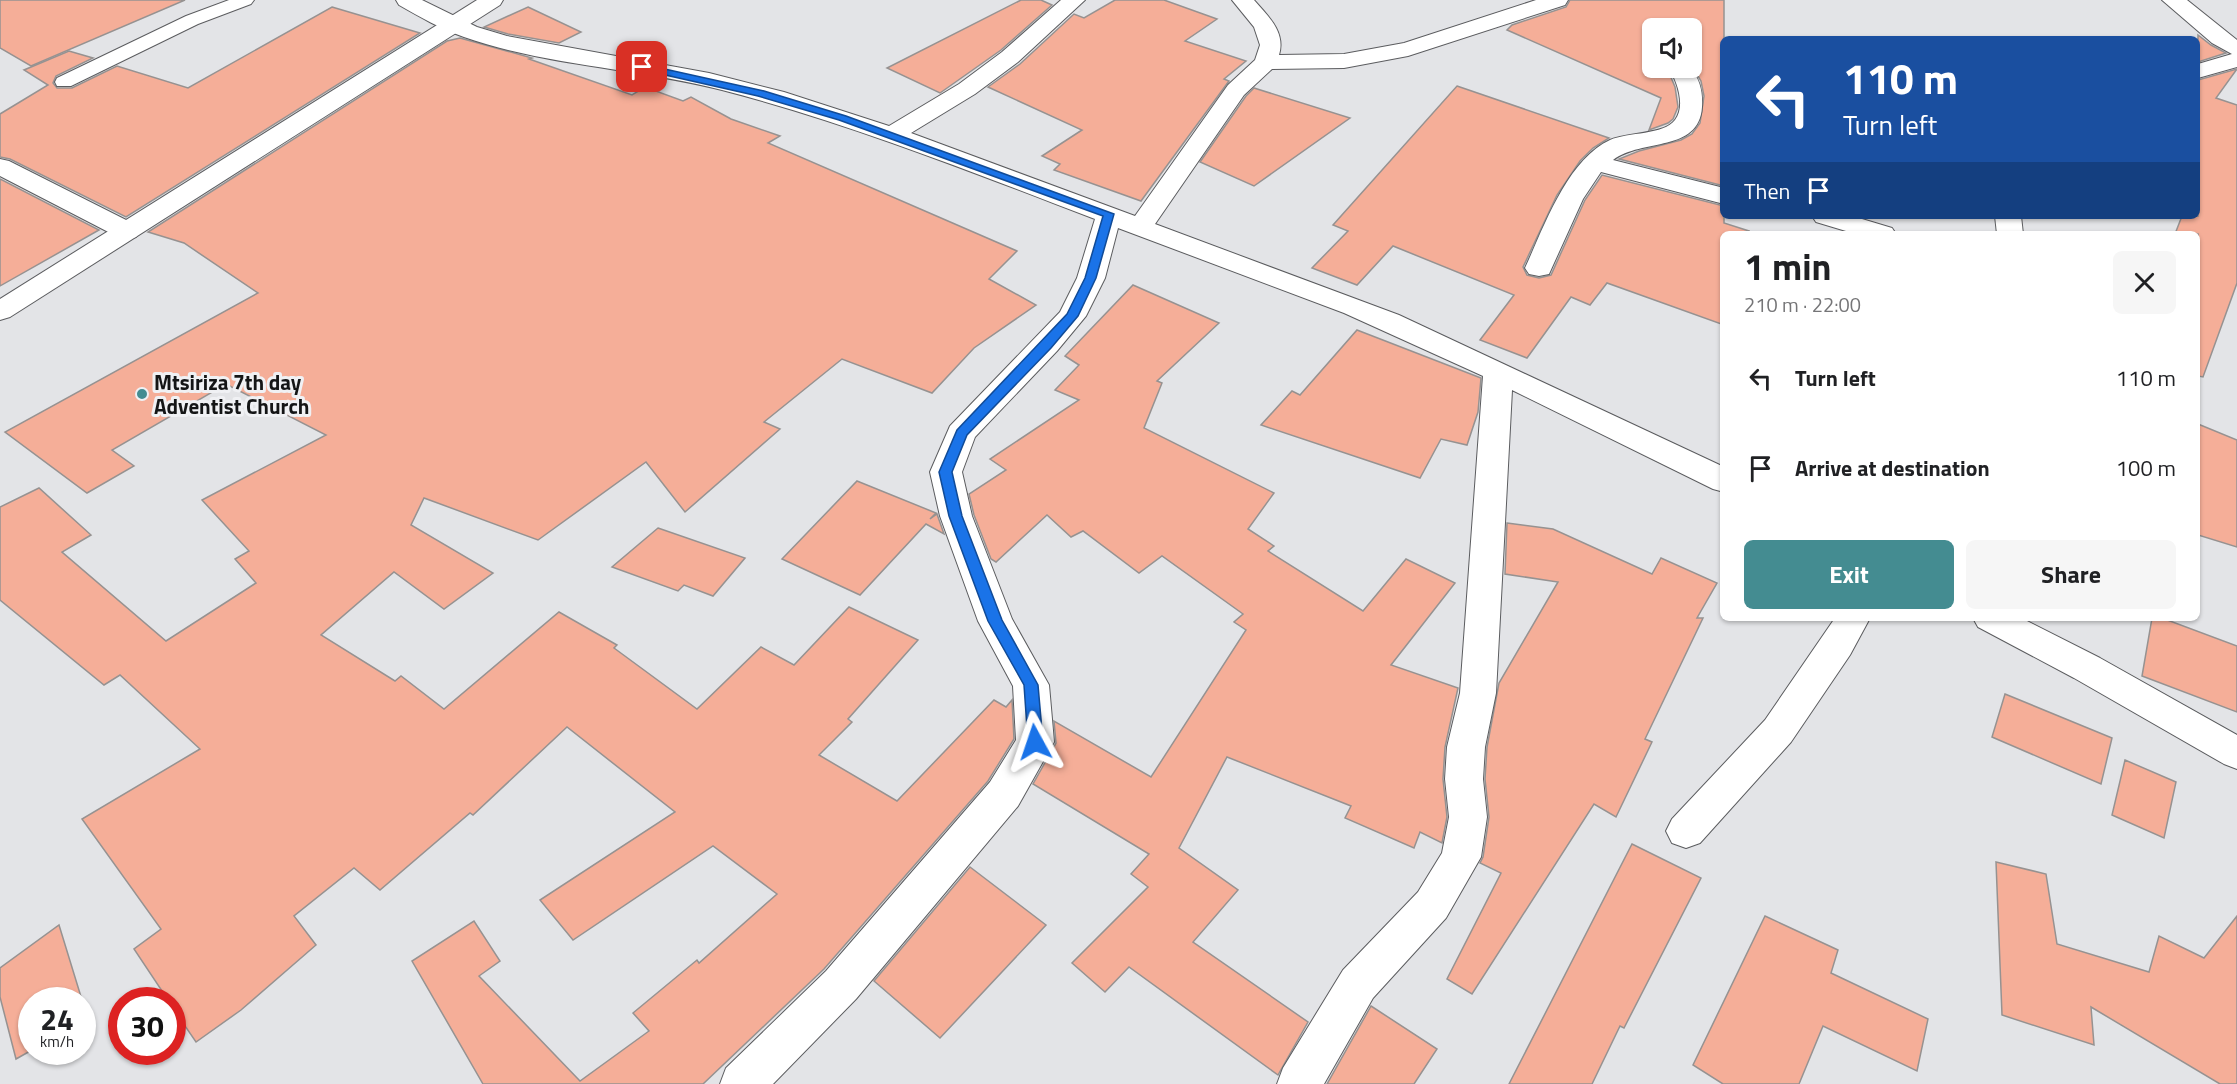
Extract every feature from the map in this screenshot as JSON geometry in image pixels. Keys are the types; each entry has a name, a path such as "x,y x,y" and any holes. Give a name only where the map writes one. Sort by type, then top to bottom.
{"street":[{"path":"407,0 449,25 489,40 535,51 664,70 760,93 891,135 1319,294 1421,335 1720,479"},
{"path":"0,311 449,25 492,0"},
{"path":"891,135 967,89 1044,29 1060,10 1074,0"},
{"path":"742,1084 841,985 1004,794 1035,742 1031,685 995,621 956,516 946,472 961,433 1047,345 1072,316 1124,221 1236,90 1266,62 1271,45 1265,26 1243,0"},
{"path":"1266,62 1344,62 1408,49 1557,0"},
{"path":"2173,0 2190,10 2226,43 2237,49"},
{"path":"2200,70 2237,60"},
{"path":"1539,268 1567,202 1595,163 1623,144 1660,138 1676,132 1688,122 1691,108 1688,78"},
{"path":"1595,163 1720,195"},
{"path":"0,166 127,231"},
{"path":"1835,219 1873,231"},
{"path":"1299,1084 1358,984 1432,904 1461,857 1468,817 1464,779 1466,747 1478,693 1498,372"},
{"path":"1686,831 1778,731 1838,645 1851,621"},
{"path":"1996,621 2086,668 2237,753"}],"lane":[{"path":"64,81 192,20 245,0"}],"building":[{"path":"0,0 185,0 31,66 0,48"},
{"path":"1021,0 1041,0 1052,5 1001,50 940,93 887,68"},
{"path":"1115,0 1164,0 1217,19 1185,41 1246,61 1224,79 1229,81 1141,201 1054,170 1060,164 1042,156 1082,130 988,87 1020,64 1074,14 1084,18"},
{"path":"1570,0 1724,0 1724,36 1720,36 1720,185 1619,159 1681,140 1692,134 1700,123 1704,96 1699,78 1702,78 1702,18 1642,18 1642,78 1671,78 1678,107 1673,119 1668,123 1649,130 1661,98 1507,30 1512,25 1566,7"},
{"path":"332,7 420,33 126,217 10,159 0,157 0,114 48,85 24,70 69,51 93,58 56,76 53,83 57,88 72,88 117,66 188,88"},
{"path":"528,7 581,32 559,43 508,34 484,27"},
{"path":"2200,37 2211,45 2226,53 2200,61"},
{"path":"460,38 532,58 529,59 632,95 645,87 683,101 691,97 731,119 780,136 768,143 1017,251 989,279 1036,305 974,348 932,393 842,359 764,422 780,429 685,512 646,462 538,540 424,498 411,525 493,573 444,609 394,572 321,635 395,681 401,676 444,709 559,612 617,645 614,648 697,709 761,647 794,665 849,607 918,640 848,719 852,722 819,755 897,801 994,700 1006,707 1012,700 1014,739 988,781 824,969 703,1084 483,1084 412,961 474,921 500,961 479,976 580,1081 649,1031 633,1013 697,960 699,963 777,894 713,846 573,940 540,900 675,812 567,727 473,815 470,813 380,890 354,868 294,916 316,945 241,1010 196,1042 186,1027 186,987 159,987 134,949 161,929 82,819 200,749 120,675 104,685 0,600 0,507 39,488 91,535 62,552 166,641 256,583 235,559 249,551 202,500 326,435 226,384 112,450 134,466 87,493 5,432 258,293 184,243 148,232 447,41"},
{"path":"2237,69 2216,98 2237,105 2237,283 2203,377 2200,376 2200,231 2176,231 2181,219 2200,219 2200,79"},
{"path":"1457,86 1609,138 1593,148 1580,161 1557,195 1523,267 1527,275 1539,278 1551,275 1585,200 1602,175 1720,205 1720,219 1724,219 1724,223 1749,231 1720,231 1720,324 1607,283 1590,305 1571,297 1527,358 1480,340 1514,295 1393,246 1357,285 1312,268 1348,231 1333,225"},
{"path":"1254,88 1350,118 1254,186 1200,162"},
{"path":"0,179 99,230 0,286"},
{"path":"1133,285 1219,323 1157,381 1162,383 1144,428 1274,493 1248,529 1274,546 1268,551 1363,611 1406,559 1455,583 1391,665 1458,688 1445,747 1443,779 1447,817 1442,843 1420,832 1414,848 1345,818 1351,806 1227,757 1179,848 1238,890 1193,942 1308,1022 1278,1075 1129,967 1105,992 1072,963 1148,887 1131,874 1149,854 1033,784 1056,743 1054,721 1151,777 1246,630 1234,622 1243,614 1162,556 1139,573 1083,531 1071,537 1047,515 996,562 991,559 974,515 969,494 1006,470 990,459 1079,400 1055,390 1079,365 1065,356"},
{"path":"1357,330 1481,378 1478,412 1467,445 1441,439 1420,478 1261,425 1292,391 1300,395"},
{"path":"2200,425 2237,440 2237,547 2200,536"},
{"path":"857,481 936,513 930,519 937,514 944,534 926,524 860,595 782,559"},
{"path":"1507,523 1553,529 1652,574 1661,558 1717,583 1697,618 1703,618 1645,739 1652,742 1616,817 1594,804 1472,994 1447,979 1501,873 1480,863 1489,817 1485,779 1487,747 1499,683 1558,582 1505,574"},
{"path":"658,528 745,558 713,596 684,585 678,591 612,567"},
{"path":"2151,621 2170,621 2237,646 2237,712 2142,676"},
{"path":"2005,694 2112,738 2101,784 1992,737"},
{"path":"2125,760 2176,782 2164,838 2112,815"},
{"path":"1632,844 1701,878 1624,1028 1620,1026 1592,1084 1509,1084"},
{"path":"1996,862 2046,874 2057,944 2149,972 2159,936 2204,958 2237,916 2237,1084 2220,1084 2091,1007 2094,1045 2002,1015"},
{"path":"970,867 1046,925 940,1038 874,981"},
{"path":"1765,916 1838,950 1831,973 1928,1019 1917,1071 1823,1026 1799,1084 1723,1084 1693,1065"},
{"path":"59,925 78,987 18,987 18,1058 16,1059 0,997 0,968"},
{"path":"1371,1006 1437,1049 1414,1084 1327,1084"}],"place":[{"name":"Mtsiriza 7th day Adventist Church","path":"142,394"}],"route":[{"path":"642,67 664,70 760,93 843,118 1109,214 1091,278 1072,316 1047,345 961,433 946,472 956,516 995,621 1031,685 1035,742"}]}
